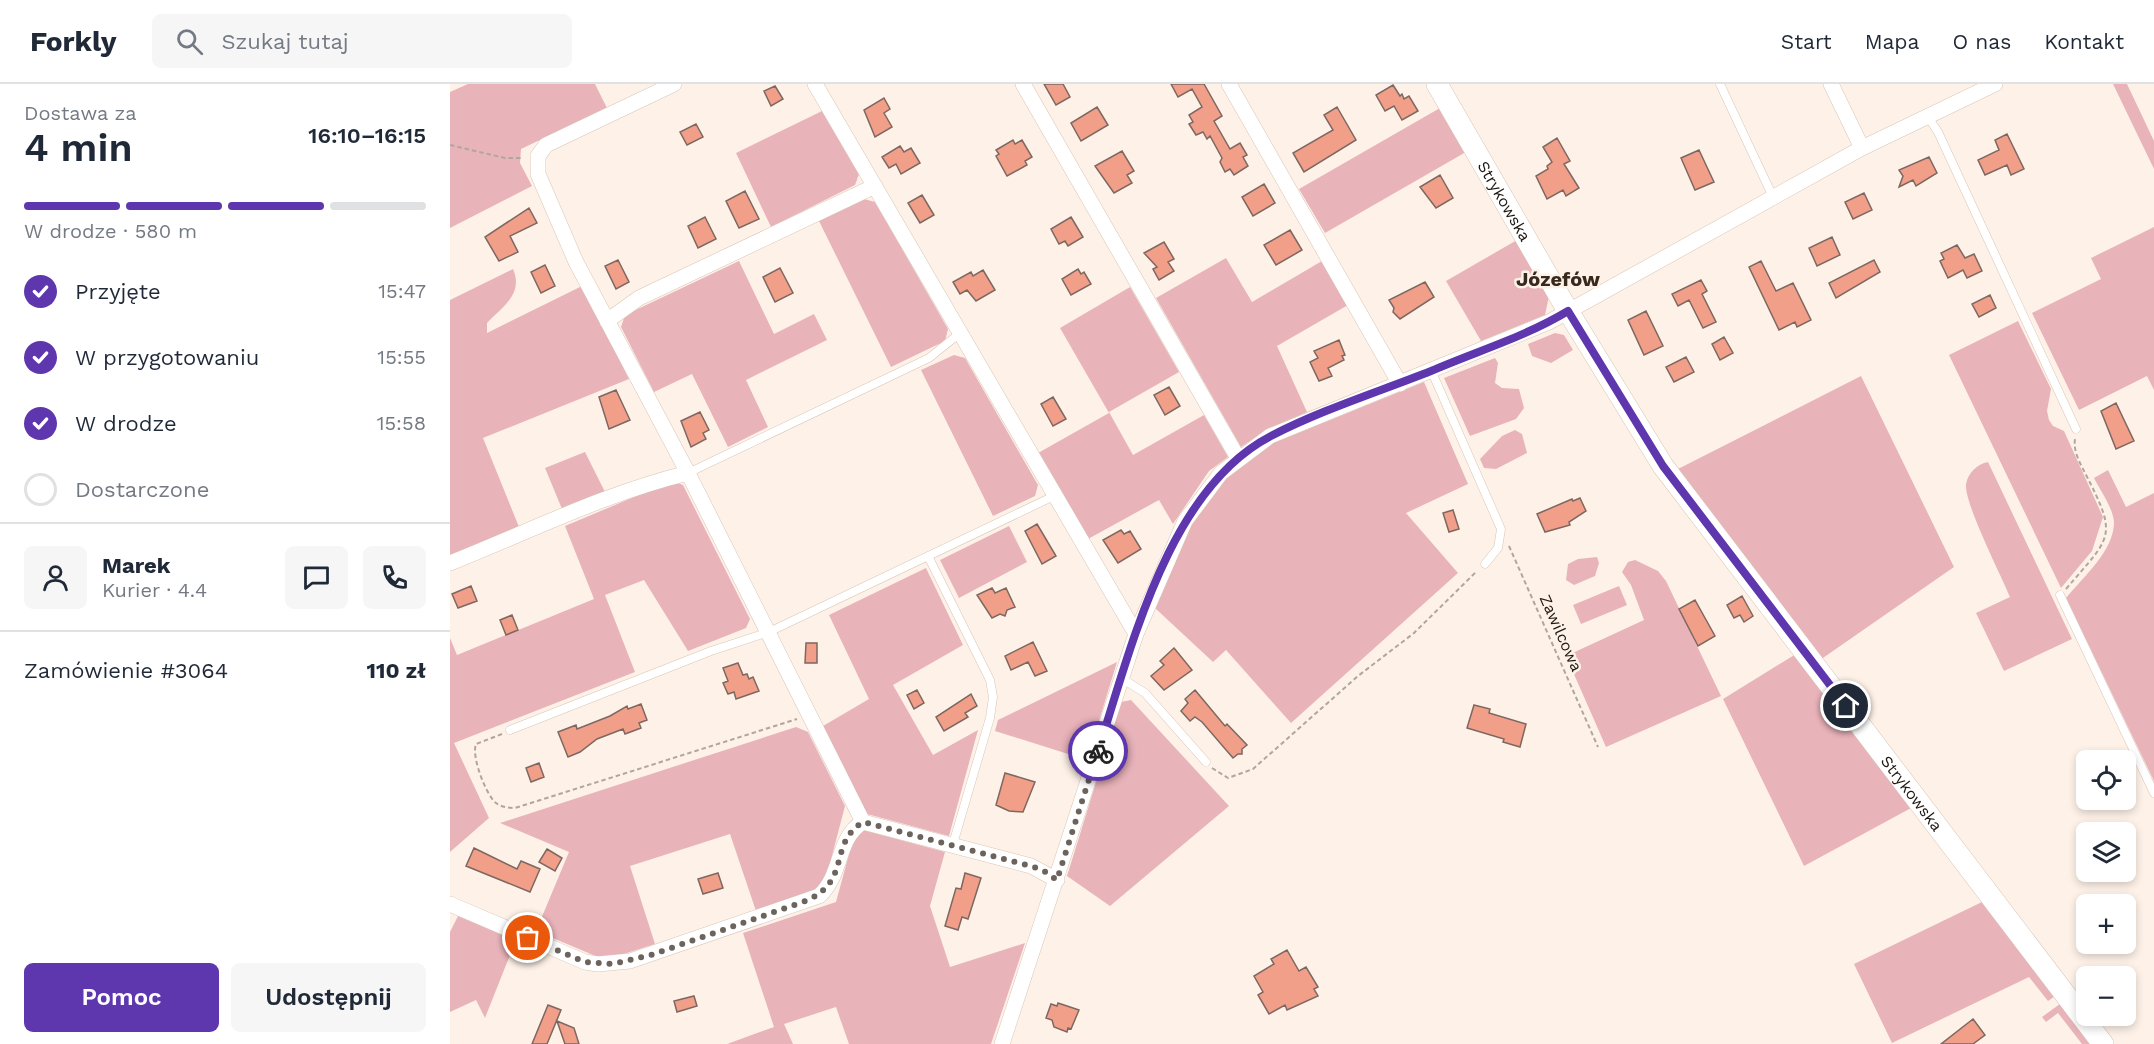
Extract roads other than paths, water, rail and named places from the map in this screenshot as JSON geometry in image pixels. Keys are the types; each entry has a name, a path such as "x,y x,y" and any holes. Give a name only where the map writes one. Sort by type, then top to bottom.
{"street":[{"path":"674,84 546,145 538,156 538,174 576,262 688,473 863,822"},
{"path":"815,84 1136,634"},
{"path":"1023,84 1238,458"},
{"path":"1230,84 1400,384"},
{"name":"Strykowska","path":"1437,84 1568,311 1663,466 2103,1044"},
{"path":"1831,84 1862,148"},
{"path":"1002,1044 1136,634 1185,521 1208,488 1238,458 1270,436 1518,336 1568,311 1862,148 1995,84"},
{"path":"607,321 639,298 875,186"},
{"path":"450,563 618,495 688,473"},
{"path":"450,904 585,962 612,964 630,961 819,896 835,876 850,830 863,822 1031,866 1057,880"}],"lane":[{"path":"1720,84 1773,197"},
{"path":"1928,117 1938,132 2076,429"},
{"path":"688,473 929,358 960,333"},
{"path":"1431,370 1502,529 1498,548 1485,564"},
{"path":"510,730 711,651 769,632 1056,495"},
{"path":"928,556 990,680 993,697 990,717 953,844"},
{"path":"2060,595 2154,793"},
{"path":"1121,678 1145,693 1206,762"}],"district":[{"name":"Józefów","path":"1558,279"}]}
